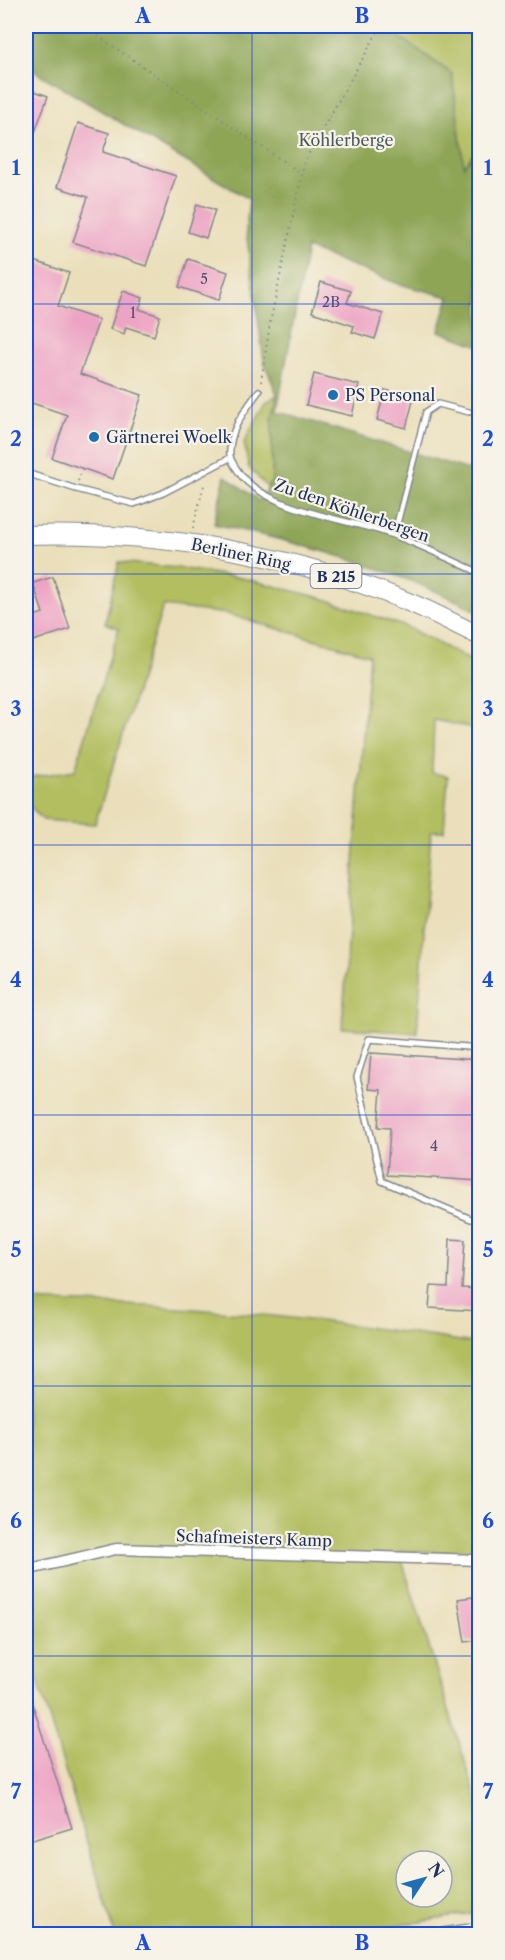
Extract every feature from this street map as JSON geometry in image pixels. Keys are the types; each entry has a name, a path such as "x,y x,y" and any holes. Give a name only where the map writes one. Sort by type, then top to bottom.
{"main road":[{"name":"Berliner Ring","path":"26,535 124,536 184,542 274,559 326,573 418,606 480,636"}],"street":[{"name":"Schafmeisters Kamp","path":"30,1569 116,1549 480,1560"},
{"path":"440,1935 480,1928"}],"lane":[{"path":"26,473 134,504 164,493 230,458 234,432 240,417 260,391"},
{"path":"394,535 426,412 438,404 470,412"},
{"name":"Zu den Köhlerbergen","path":"230,458 242,479 261,493 282,503 394,535 480,573"},
{"path":"480,1048 369,1039 357,1077 382,1181 471,1219 480,1219"}],"path":[{"path":"83,26 302,174"},
{"path":"260,391 270,323 305,160 381,26"},
{"path":"192,529 203,488 220,462"}],"green space":[{"name":"Köhlerberge","path":"26,26 400,26 396,34 452,74 464,166 479,146 479,346 439,331 449,297 399,284 307,248 277,411 479,473 479,612 416,583 350,559 214,524 225,476 260,501 272,481 272,420 277,394 264,362 246,231 249,199 26,66"},
{"path":"400,26 479,26 479,146 464,167 452,74 395,34"},
{"path":"278,394 272,420 272,481 267,487 249,468 244,442 266,402"},
{"path":"119,562 242,578 322,598 409,628 479,665 479,729 434,720 432,773 448,776 444,831 431,831 417,1033 342,1028 369,655 227,614 163,606 95,824 43,820 26,802 26,778 75,770 119,628 105,623"},
{"path":"26,1301 242,1313 361,1326 479,1344 479,1553 399,1551 479,1806 479,1912 349,1934 115,1934 26,1642"}],"building":[{"path":"29,89 48,96 27,154 26,99"},
{"path":"78,123 109,133 103,152 176,176 146,266 73,242 88,197 57,187"},
{"path":"197,204 215,210 206,238 188,232"},
{"path":"26,258 69,273 58,306 99,320 80,374 142,395 113,479 52,458 67,415 26,401"},
{"path":"188,259 228,272 219,300 179,287"},
{"path":"321,282 351,291 347,303 383,314 375,339 352,332 354,326 312,312"},
{"path":"123,291 143,298 139,309 160,316 154,336 126,327 124,334 110,329"},
{"name":"PS Personal","path":"314,374 359,385 352,416 306,405"},
{"path":"385,390 414,397 406,428 377,420"},
{"path":"53,577 70,629 33,641 26,619 43,613 33,583"},
{"path":"371,1053 480,1060 480,1181 387,1175 390,1128 378,1127 381,1090 368,1089"},
{"path":"450,1239 465,1240 462,1288 480,1289 480,1311 429,1308 431,1286 448,1287"},
{"path":"480,1596 480,1640 465,1642 458,1599"},
{"path":"26,1690 28,1690 72,1828 26,1842"}],"place":[{"name":"PS Personal","path":"333,395"},
{"name":"Gärtnerei Woelk","path":"94,437"}]}
